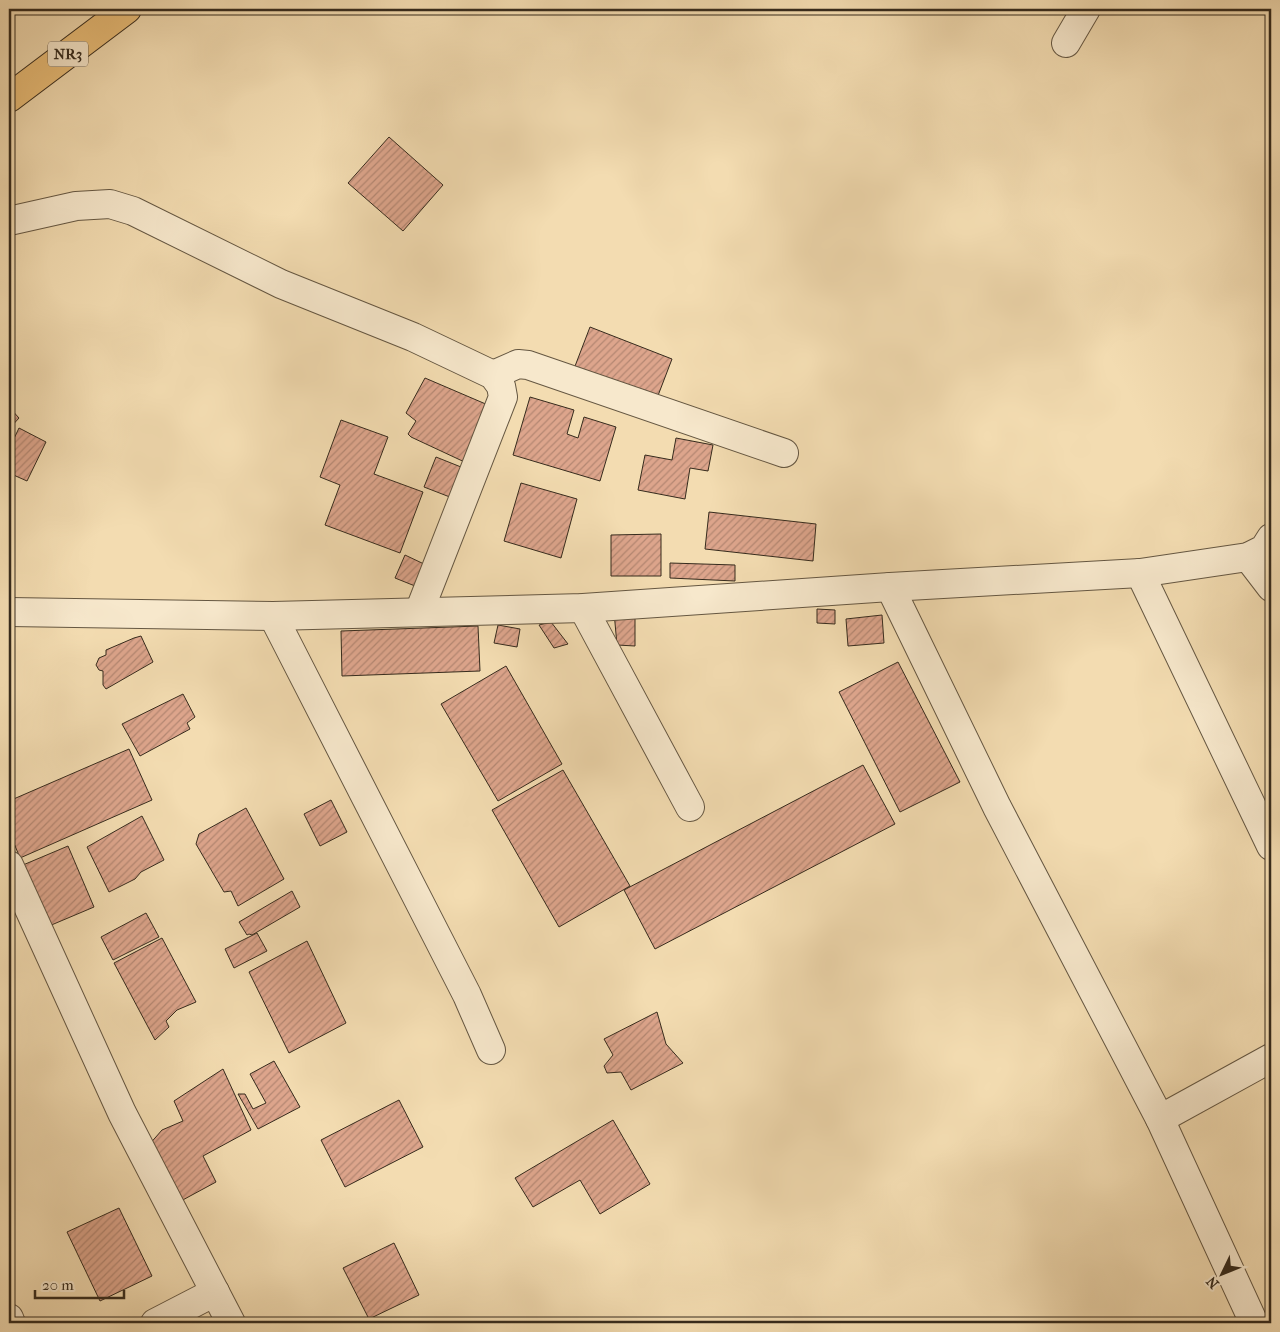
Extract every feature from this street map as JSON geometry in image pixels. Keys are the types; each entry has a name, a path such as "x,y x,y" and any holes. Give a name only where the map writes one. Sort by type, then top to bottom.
{"highway":[{"name":"NR3","path":"9,98 126,9"}],"street":[{"path":"1066,43 1086,9"},
{"path":"9,221 76,206 110,204 133,211 281,284 413,337 493,376 502,386 503,398 419,612"},
{"path":"493,376 518,364 528,365 784,453"},
{"path":"9,612 273,616 583,608 890,587 1140,573 1248,557 1264,549 1271,538"},
{"path":"1248,557 1271,587"},
{"path":"1140,573 1271,846"},
{"path":"890,587 998,807 1160,1120 1254,1323"},
{"path":"583,608 690,807"},
{"path":"273,616 467,995 491,1050"},
{"path":"9,865 122,1113 231,1323"},
{"path":"1160,1120 1271,1058"},
{"path":"155,1323 215,1292"},
{"path":"9,1318 11,1323"}],"building":[{"path":"389,137 443,185 403,231 348,183"},
{"path":"590,327 672,359 654,406 572,374"},
{"path":"425,378 495,408 471,465 408,434 416,421 406,413"},
{"path":"530,397 574,410 567,434 578,438 584,417 616,427 600,481 513,455"},
{"path":"9,407 19,418 9,429"},
{"path":"341,420 388,437 374,474 423,492 400,553 325,525 340,485 320,477"},
{"path":"19,428 46,442 27,481 9,473 9,449"},
{"path":"676,438 713,445 708,471 690,468 685,499 638,490 645,455 672,460"},
{"path":"436,457 466,469 455,499 424,487"},
{"path":"521,483 577,499 561,558 504,541"},
{"path":"709,512 816,524 813,561 705,549"},
{"path":"661,534 661,576 611,576 611,535"},
{"path":"405,555 424,564 415,586 395,578"},
{"path":"670,563 735,565 735,581 670,578"},
{"path":"817,609 835,610 835,624 817,623"},
{"path":"635,610 635,646 617,645 614,612"},
{"path":"882,615 884,643 848,646 846,619"},
{"path":"551,622 568,644 554,648 539,625"},
{"path":"498,625 520,629 517,647 494,643"},
{"path":"478,626 480,671 342,676 341,631"},
{"path":"141,636 153,662 106,689 103,685 103,671 99,670 96,665 99,658 106,655 106,650"},
{"path":"898,662 960,782 900,812 839,692"},
{"path":"506,666 562,764 498,801 441,704"},
{"path":"183,694 195,717 187,723 190,729 140,756 122,724"},
{"path":"129,749 152,800 20,858 9,831 9,801"},
{"path":"863,765 895,824 655,949 624,890"},
{"path":"563,770 630,886 559,927 492,810"},
{"path":"331,800 347,832 320,846 304,814"},
{"path":"246,808 284,879 238,906 231,891 224,892 196,844 199,834"},
{"path":"142,816 164,860 141,872 135,879 109,892 87,847"},
{"path":"68,846 94,907 49,926 23,865"},
{"path":"292,891 300,907 252,935 247,935 239,922"},
{"path":"146,913 159,937 113,960 101,937"},
{"path":"257,933 267,951 234,968 225,949"},
{"path":"162,938 196,1002 177,1010 166,1021 169,1027 155,1040 114,963"},
{"path":"307,941 346,1023 289,1053 249,972"},
{"path":"657,1012 666,1044 683,1063 631,1090 621,1072 607,1073 604,1066 613,1055 604,1039"},
{"path":"274,1061 300,1107 258,1129 238,1094 245,1094 253,1109 266,1103 250,1074"},
{"path":"223,1069 251,1130 203,1156 216,1182 179,1202 148,1146 162,1130 183,1121 174,1101"},
{"path":"399,1100 423,1147 345,1187 321,1140"},
{"path":"613,1120 650,1184 600,1214 580,1180 533,1207 515,1178"},
{"path":"119,1208 152,1276 100,1301 67,1232"},
{"path":"394,1243 419,1295 369,1319 343,1268"}]}
